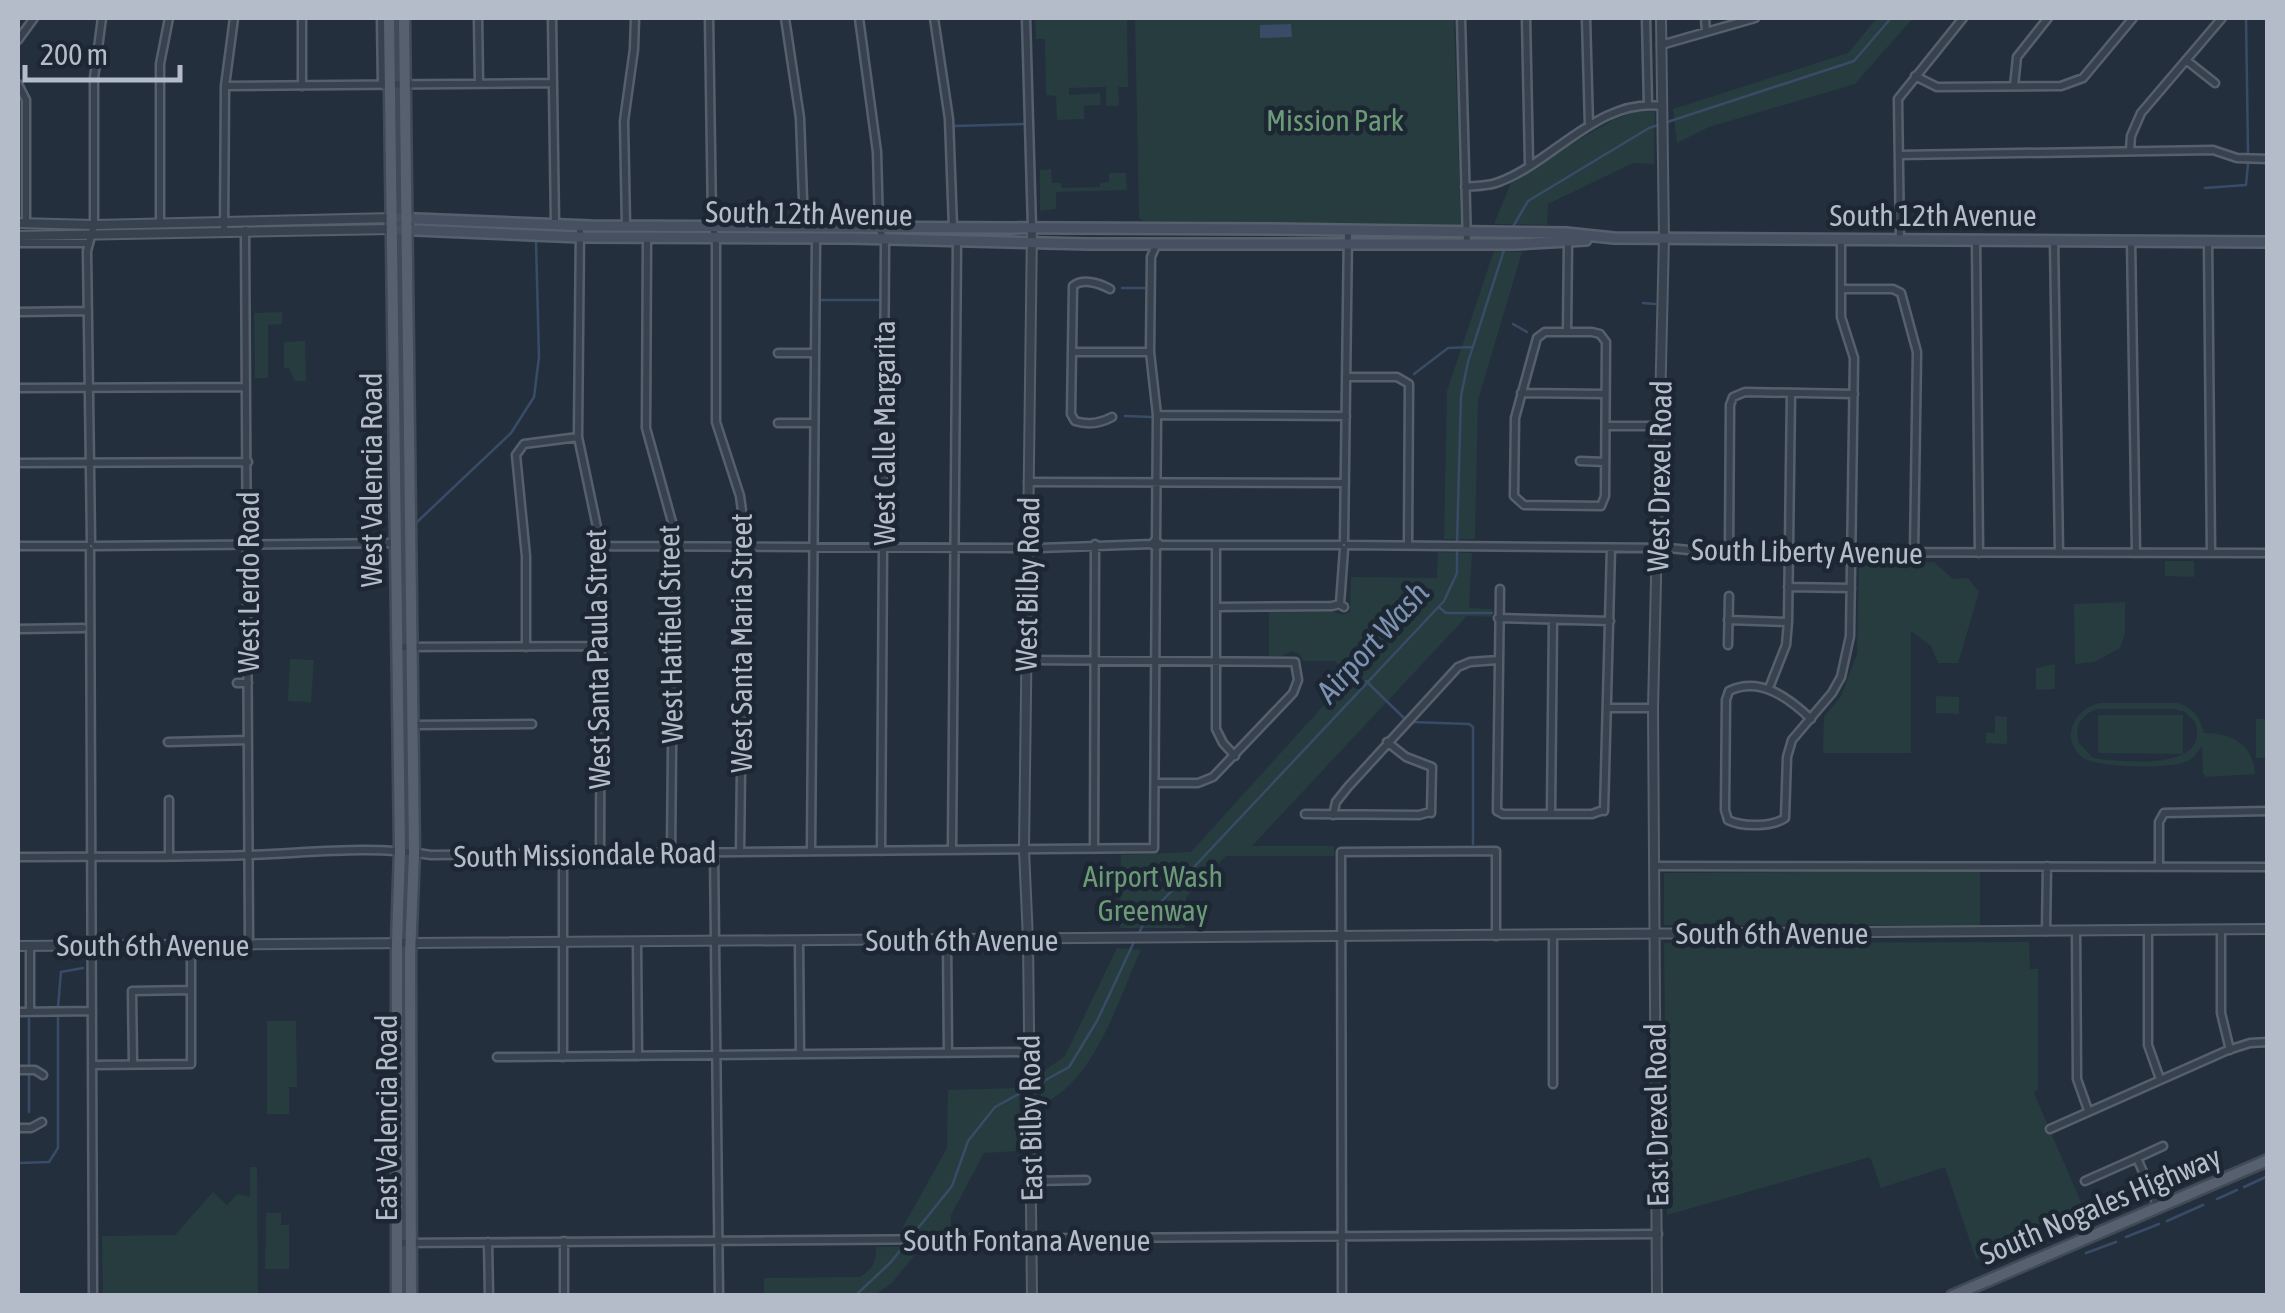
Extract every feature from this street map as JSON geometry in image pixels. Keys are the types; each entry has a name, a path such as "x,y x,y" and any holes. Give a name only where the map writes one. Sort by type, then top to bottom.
{"main road":[{"name":"West Valencia Road","path":"389,18 386,85 395,384 400,850 396,942"},
{"name":"West Valencia Road","path":"404,18 414,852 410,941"},
{"name":"South 12th Avenue","path":"392,223 516,234 626,226 816,238 1032,243 1518,244 1568,243 1599,237"},
{"path":"516,234 519,228 532,223"},
{"name":"South 12th Avenue","path":"408,224 555,224 580,231 648,237 878,227 2268,242"},
{"path":"1138,228 1138,243"},
{"path":"395,384 409,384"},
{"path":"396,543 410,543"},
{"name":"East Valencia Road","path":"410,941 411,1296"},
{"name":"East Valencia Road","path":"396,942 396,1296"},
{"path":"397,1113 410,1113"},
{"name":"South Nogales Highway","path":"1952,1296 2268,1160"}],"street":[{"path":"18,40 34,18"},
{"path":"93,1296 88,312 89,239 94,225 94,78 102,18"},
{"path":"160,223 160,64 169,18"},
{"path":"224,231 225,86 234,18"},
{"path":"302,18 302,86"},
{"name":"West Valencia Road","path":"381,18 386,85"},
{"path":"478,18 479,84"},
{"path":"552,18 555,224"},
{"path":"626,226 624,120 635,18"},
{"name":"West Santa Maria Street","path":"709,18 716,422 740,496 744,545 740,852"},
{"path":"784,18 800,118 804,228"},
{"name":"West Calle Margarita","path":"859,18 877,152 878,227 884,239 881,851"},
{"path":"934,18 949,120 953,228"},
{"path":"1026,18 1032,228"},
{"path":"1461,18 1467,244"},
{"path":"1526,18 1529,164"},
{"path":"1586,18 1589,126"},
{"path":"1646,18 1648,104"},
{"name":"West Drexel Road","path":"1654,934 1653,708 1664,238 1661,18"},
{"path":"1705,18 1706,32"},
{"path":"1661,45 1755,18"},
{"path":"1900,240 1898,98 1963,18"},
{"path":"2014,86 2017,57 2048,18"},
{"path":"1916,76 1937,87 2061,86 2084,78 2133,18"},
{"path":"2130,150 2140,113 2222,18"},
{"path":"2186,60 2215,83"},
{"path":"225,86 553,83"},
{"path":"18,84 26,100 22,223"},
{"path":"1465,188 1496,183 1616,112 1648,104 1662,110"},
{"path":"1898,155 2213,150 2237,158 2268,158"},
{"name":"West Lerdo Road","path":"245,220 249,944"},
{"name":"South 12th Avenue","path":"22,223 392,223"},
{"name":"South 12th Avenue","path":"18,239 89,239 392,223"},
{"name":"West Bilby Road","path":"1028,940 1024,850 1032,228"},
{"path":"1216,608 1342,605 1348,230"},
{"name":"West Santa Paula Street","path":"580,231 578,437 601,546 600,854"},
{"name":"West Hatfield Street","path":"648,237 646,428 672,522 674,546 671,853"},
{"path":"811,852 816,238"},
{"path":"1811,719 1792,701 1769,688 1728,690 1726,822 1785,822 1788,750 1794,736 1811,719 1824,706 1841,677 1850,636 1855,394 1854,352 1842,317 1841,239"},
{"path":"952,850 957,240"},
{"path":"1976,240 1979,553"},
{"path":"2054,240 2059,553"},
{"path":"2131,240 2136,554"},
{"path":"2208,241 2211,554"},
{"path":"1151,257 1158,242"},
{"path":"1026,660 1156,660 1216,660 1295,660 1298,680 1293,693 1235,756 1206,781 1154,783 1156,660 1157,483 1150,352 1151,257 1148,248 1126,243"},
{"path":"1568,243 1568,332"},
{"path":"1110,289 1081,282 1073,286 1072,414 1073,421 1102,422 1112,417"},
{"path":"1841,289 1893,289 1902,295 1912,294"},
{"path":"1902,295 1917,352 1914,553"},
{"path":"18,312 88,312"},
{"path":"1545,332 1568,332 1605,336 1604,504 1524,506 1516,502 1513,490 1515,418 1520,392 1537,338 1545,332"},
{"path":"778,352 815,353"},
{"path":"1072,352 1150,352"},
{"path":"1346,377 1408,379 1408,545"},
{"path":"18,388 246,387"},
{"path":"1520,392 1606,394"},
{"path":"1769,688 1786,645 1788,622 1791,393"},
{"path":"1729,552 1733,395 1855,394"},
{"path":"1156,415 1346,416"},
{"path":"778,422 814,422"},
{"path":"1606,426 1660,426"},
{"path":"526,647 526,556 516,459 520,447 528,443 578,437"},
{"path":"1580,461 1605,462"},
{"path":"18,464 248,462"},
{"path":"1028,482 1344,484"},
{"path":"18,546 396,543"},
{"path":"1094,849 1095,544"},
{"name":"South Liberty Avenue","path":"601,546 1444,545 1729,552 2268,553"},
{"path":"1216,546 1216,728 1235,756"},
{"path":"1500,588 1497,811 1604,811 1611,548"},
{"path":"1788,588 1851,588"},
{"path":"1728,645 1729,596"},
{"path":"1498,618 1610,621"},
{"path":"1550,814 1553,620"},
{"path":"1728,620 1788,622"},
{"path":"18,629 83,628"},
{"path":"397,647 600,646"},
{"path":"1333,814 1336,802 1387,742 1458,667 1498,660"},
{"path":"237,683 248,683"},
{"path":"1609,708 1653,708"},
{"path":"412,725 532,724"},
{"path":"168,742 248,740"},
{"path":"1305,814 1431,813 1433,766 1406,757 1387,742"},
{"name":"South Missiondale Road","path":"18,857 248,855 316,850 600,854 1154,848 1154,783"},
{"path":"169,800 169,856"},
{"path":"2159,866 2162,811 2268,812"},
{"path":"1342,1296 1341,852 1496,851 1496,936"},
{"path":"714,852 719,1296"},
{"path":"563,854 563,1057"},
{"path":"1654,866 2268,867"},
{"path":"2046,931 2047,866"},
{"name":"South 6th Avenue","path":"18,946 2268,929"},
{"path":"2220,930 2221,1013 2230,1050"},
{"path":"2148,931 2148,1045 2160,1079"},
{"path":"2076,932 2077,1079 2088,1110"},
{"name":"East Drexel Road","path":"1654,934 1656,1296"},
{"path":"1553,936 1554,1084"},
{"path":"947,940 948,1053"},
{"name":"East Bilby Road","path":"1028,940 1032,1296"},
{"path":"799,941 800,1054"},
{"path":"637,942 638,1056"},
{"path":"92,1065 191,1064 191,945"},
{"path":"30,946 30,1012"},
{"path":"132,1064 132,991 191,990"},
{"path":"18,1012 92,1010"},
{"path":"2050,1128 2250,1042 2268,1042"},
{"path":"497,1057 1030,1052"},
{"path":"18,1070 35,1070 43,1075"},
{"path":"18,1128 31,1128 42,1122"},
{"path":"2085,1181 2162,1146"},
{"path":"2137,1158 2158,1207"},
{"path":"1031,1181 1086,1180"},
{"name":"South Fontana Avenue","path":"397,1243 1658,1234"},
{"path":"564,1241 564,1296"},
{"path":"488,1242 489,1296"}],"green space":[{"path":"1035,18 1127,18 1128,87 1118,87 1119,106 1106,106 1106,87 1069,88 1069,95 1100,93 1101,105 1084,106 1084,119 1057,120 1056,96 1046,95 1045,39 1036,39"},
{"name":"Mission Park","path":"1135,18 1454,18 1461,225 1143,221 1139,218"},
{"path":"1877,18 1913,18 1855,84 1709,127 1677,143 1673,109 1848,53"},
{"path":"1655,111 1654,164 1633,163 1548,204 1547,225 1494,224 1513,178 1613,120 1634,112"},
{"path":"1051,169 1052,183 1061,183 1062,188 1100,187 1100,183 1109,182 1109,173 1126,173 1127,190 1056,192 1056,209 1040,211 1040,170"},
{"path":"1494,251 1522,252 1478,400 1475,539 1444,539 1447,391"},
{"path":"282,312 282,324 268,325 268,378 255,378 254,313"},
{"path":"305,341 306,381 295,381 289,368 284,368 284,342"},
{"name":"Airport Wash Greenway","path":"1438,552 1472,553 1469,608 1492,609 1492,617 1467,616 1252,846 1334,846 1334,856 1226,856 1186,897 1185,928 1120,928 1121,855 1191,852 1343,684 1342,669 1335,661 1303,661 1292,651 1269,656 1269,611 1332,611 1343,615 1350,612 1351,577 1437,578"},
{"path":"2165,561 2194,561 2194,577 2165,576"},
{"path":"1934,562 1953,579 1968,578 1979,592 1958,663 1938,663 1931,646 1911,631 1911,753 1823,753 1824,717 1841,696 1857,654 1859,564"},
{"path":"2125,602 2125,634 2120,648 2094,662 2075,664 2074,604"},
{"path":"290,659 314,660 311,702 288,701"},
{"path":"2055,664 2055,689 2036,690 2036,668"},
{"path":"1936,696 1959,697 1959,714 1936,713"},
{"path":"2183,705 2195,714 2204,733 2223,735 2245,747 2255,774 2206,777 2202,746 2185,762 2164,766 2089,761 2075,749 2071,733 2077,717 2091,706","holes":["2097,709 2185,712 2195,722 2197,738 2190,749 2178,756 2142,762 2093,758 2079,743 2080,722"]},
{"path":"2098,715 2183,715 2183,754 2098,753"},
{"path":"1995,716 2007,717 2007,744 1986,743 1986,733 1995,733"},
{"path":"2256,719 2267,719 2267,758 2256,758"},
{"path":"1980,871 1980,926 1664,925 1664,873"},
{"path":"2029,942 2030,969 2038,969 2038,1089 2034,1093 2083,1207 1976,1259 1945,1167 1881,1188 1870,1157 1667,1215 1664,943"},
{"name":"Airport Wash Greenway","path":"1117,948 1141,950 1114,1015 1077,1077 1041,1105 1041,1073 1065,1056"},
{"path":"267,1021 296,1021 297,1087 289,1087 289,1114 267,1114"},
{"path":"1019,1088 1020,1151 984,1153 951,1215 951,1231 900,1232 947,1148 948,1090"},
{"path":"250,1167 257,1167 258,1295 103,1295 102,1236 175,1235 213,1192 227,1205 238,1194 250,1197"},
{"path":"266,1213 281,1213 281,1225 289,1225 289,1269 265,1269"},
{"path":"922,1246 892,1283 875,1295 764,1295 764,1278 860,1277 873,1265 876,1247"}],"water":[{"path":"1291,24 1292,37 1260,38 1260,25"}],"waterway":[{"name":"Airport Wash","path":"1511,230 1528,201 1649,128 1854,61 1891,18"},
{"path":"2246,18 2248,152"},
{"path":"954,126 1024,124"},
{"path":"2205,188 2246,185 2248,164"},
{"path":"416,523 511,433 534,397 539,357 536,242"},
{"name":"Airport Wash","path":"1457,542 1461,396 1505,247"},
{"path":"1122,288 1144,288"},
{"path":"822,300 880,300"},
{"path":"1643,303 1655,304"},
{"path":"1513,324 1527,332"},
{"path":"1414,374 1448,348 1473,347"},
{"path":"1125,416 1152,417"},
{"name":"Airport Wash","path":"1138,935 1147,917 1444,601 1457,573 1457,550"},
{"path":"1440,608 1446,613 1492,613"},
{"path":"1366,681 1404,718"},
{"path":"1412,722 1473,727 1473,844"},
{"name":"Airport Wash","path":"1033,1087 1069,1067 1097,1021 1134,942"},
{"path":"58,1007 61,972 83,968"},
{"path":"18,1163 49,1162 58,1148 58,1015"},
{"path":"29,1019 29,1066"},
{"path":"29,1074 29,1112"},
{"name":"Airport Wash","path":"911,1237 952,1186 968,1141 995,1107 1026,1090"},
{"path":"2244,1187 2268,1176"},
{"path":"2217,1199 2237,1190"},
{"path":"2167,1221 2203,1205"},
{"path":"2126,1237 2159,1224"},
{"path":"2086,1253 2116,1242"},
{"name":"Airport Wash","path":"855,1296 906,1243"}]}
